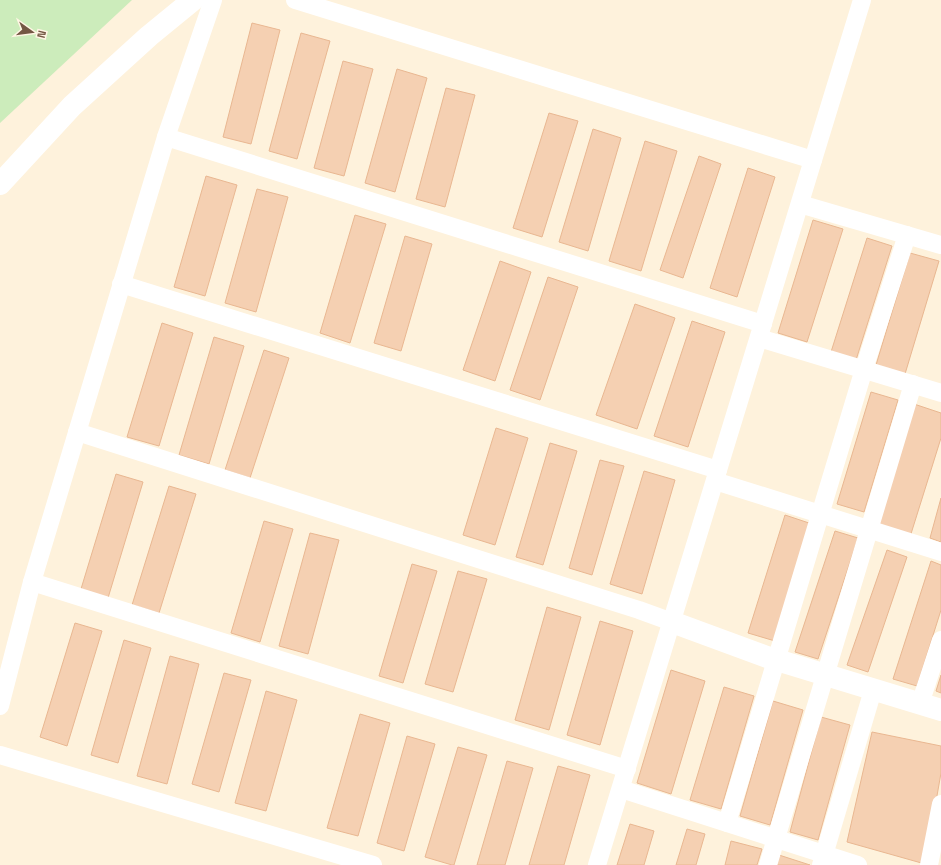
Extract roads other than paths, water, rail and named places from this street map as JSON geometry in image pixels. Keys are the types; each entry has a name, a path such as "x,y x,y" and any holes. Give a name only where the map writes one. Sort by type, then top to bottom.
{"street":[{"path":"0,184 72,106 149,36 193,0"},
{"path":"0,706 32,582 121,284 166,137 213,0"},
{"path":"295,0 813,160"},
{"path":"597,865 862,0"},
{"path":"166,137 761,331 864,369 941,393"},
{"path":"800,204 941,245"},
{"path":"727,823 864,369 907,235"},
{"path":"121,284 717,475 820,514 941,552"},
{"path":"768,865 913,384"},
{"path":"77,432 632,608 776,660 941,710"},
{"path":"32,582 627,769"},
{"path":"920,704 941,640"},
{"path":"822,860 873,690"},
{"path":"0,755 373,865"},
{"path":"621,789 776,839 822,860 858,865"},
{"path":"929,865 941,804"}]}
